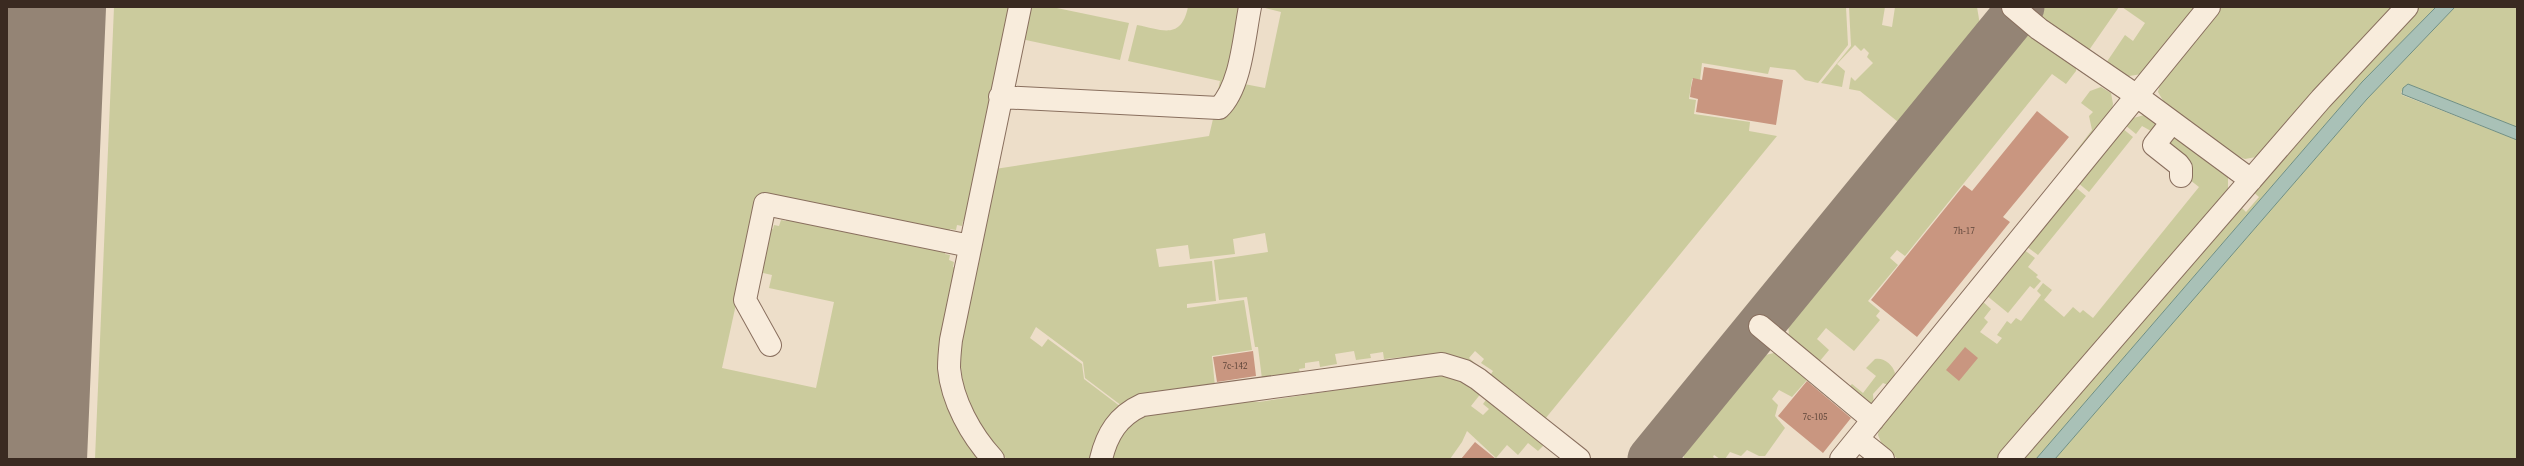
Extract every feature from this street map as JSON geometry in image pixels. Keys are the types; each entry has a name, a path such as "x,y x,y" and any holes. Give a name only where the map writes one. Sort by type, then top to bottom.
{"street":[{"path":"993,459 982,448 965,419 955,394 949,368 951,340 1000,97 1020,7"},
{"path":"1000,97 1219,108 1228,99 1235,79 1250,7"},
{"path":"2013,7 2039,29 2137,96 2250,180"},
{"path":"1841,459 2209,7"},
{"path":"2009,459 2321,99 2408,7"},
{"path":"2172,122 2154,145 2178,164 2181,168 2181,176"},
{"path":"770,345 745,300 765,204 970,246"},
{"path":"1760,326 1873,420"},
{"path":"1101,459 1104,445 1118,422 1127,412 1142,405 1442,364 1465,371 1478,379 1579,459"},
{"path":"1858,439 1883,459"}],"green space":[{"path":"114,7 1012,7 967,222 963,221 962,226 957,225 956,230 950,229 949,234 760,195 722,368 816,388 834,302 769,288 772,275 759,272 769,228 773,229 774,225 779,226 781,220 786,221 787,216 946,249 945,254 950,255 949,260 954,262 953,267 958,268 942,347 985,459 95,459"},
{"path":"1028,7 1052,7 1129,23 1120,60 1021,39"},
{"path":"1188,7 1243,7 1229,74 1217,95 1220,81 1128,61 1137,25 1163,30 1176,29 1185,17"},
{"path":"1261,7 1846,7 1848,45 1818,83 1805,80 1795,70 1770,67 1768,74 1702,63 1700,80 1692,79 1689,99 1696,100 1694,114 1750,122 1749,131 1777,136 1545,419 1489,377 1493,371 1481,363 1484,359 1475,351 1469,358 1478,366 1476,368 1414,358 1414,356 1384,359 1383,352 1370,354 1371,358 1356,360 1354,351 1335,354 1337,364 1320,367 1319,361 1305,363 1305,368 1299,369 1300,372 1262,379 1258,347 1255,347 1247,297 1219,300 1214,260 1268,252 1265,233 1233,239 1235,254 1190,259 1188,245 1156,249 1159,267 1212,261 1216,301 1187,304 1187,308 1244,300 1252,350 1212,356 1215,387 1122,406 1085,378 1083,362 1036,327 1030,338 1042,347 1048,339 1082,364 1084,379 1121,407 1093,459 1007,459 980,423 969,401 965,390 960,354 960,340 995,169 1209,136 1213,119 1220,117 1239,83 1265,88 1281,12"},
{"path":"1849,7 1885,7 1882,25 1892,27 1895,7 1977,7 1981,31 1903,126 1860,91 1849,89 1851,77 1855,81 1873,63 1867,57 1869,53 1864,48 1861,51 1855,45 1837,64 1845,71 1842,87 1821,83 1851,46"},
{"path":"2044,7 2119,7 2087,53 2042,19"},
{"path":"2122,7 2199,7 2142,74 2123,77 2104,66 2125,35 2133,41 2145,23"},
{"path":"2220,7 2395,7 2256,157 2245,159 2237,156 2165,104 2158,92 2161,80"},
{"path":"2419,7 2436,7 2362,82 2036,459 2021,459 2240,206 2246,212 2259,197 2252,191 2327,105"},
{"path":"2455,7 2517,7 2517,127 2408,84 2401,92 2402,95 2517,140 2517,459 2055,459 2367,99"},
{"path":"2030,34 2076,67 2076,71 2066,84 2052,74 1905,256 1897,250 1890,258 1898,265 1868,301 1880,311 1876,316 1880,320 1854,351 1826,328 1817,339 1829,350 1819,362 1789,338 1788,318 2017,38"},
{"path":"2101,87 2111,93 2113,104 2111,113 2069,166 2066,164 2092,130 2089,116 2093,112 2081,103 2090,91"},
{"path":"2144,115 2158,123 2151,131 2142,126 2136,134 2125,125 2130,119"},
{"path":"2122,128 2133,137 2089,192 2077,182"},
{"path":"2173,134 2228,174 2228,190 1998,459 1898,459 1883,447 1878,435 1879,428 1982,301 1991,309 1984,318 1988,322 1980,332 1997,344 2002,338 1997,335 2007,321 2011,324 2016,318 2021,321 2041,295 2037,291 2043,283 2052,290 2044,300 2064,317 2073,307 2080,313 2083,310 2093,318 2199,187 2190,180 2192,170 2190,165 2168,146"},
{"path":"2074,186 2086,196 2038,255 2026,246"},
{"path":"2023,249 2035,258 2028,267 2038,275 2036,277 2041,281 2034,289 2030,286 2008,313 1986,295"},
{"path":"1778,352 1807,375 1807,380 1792,397 1779,390 1772,399 1778,405 1775,416 1785,428 1765,456 1759,456 1747,450 1741,456 1730,452 1725,459 1720,459 1714,455 1713,457 1716,459 1684,459 1683,447 1757,357"},
{"path":"1875,359 1882,359 1888,362 1895,373 1891,386 1883,383 1873,394 1874,407 1849,387 1852,384 1863,393 1876,376 1866,368"},
{"path":"1448,373 1482,392 1471,406 1483,415 1489,409 1483,404 1488,397 1546,443 1538,451 1528,443 1518,455 1507,445 1496,458 1467,431 1462,442 1450,459 1109,459 1117,437 1144,413 1240,400 1259,402"}],"shaded area":[{"path":"2436,7 2455,7 2367,99 2055,459 2036,459 2362,82"},
{"path":"2408,84 2517,127 2517,140 2402,94 2403,88"}],"building":[{"path":"1704,67 1783,80 1776,125 1696,112 1698,99 1690,97 1691,88 1693,78 1702,80"},
{"path":"2037,111 2069,137 2003,217 2010,222 1917,337 1871,300 1964,185 1972,191"},
{"path":"1965,347 1978,358 1959,381 1946,370"},
{"path":"1253,351 1256,376 1217,382 1213,357"},
{"path":"1807,381 1851,418 1823,453 1778,416"},
{"path":"1475,442 1496,459 1461,459"}],"taxiway":[{"path":"1651,459 2021,7"}],"runway":[{"path":"28,459 47,7"}]}
